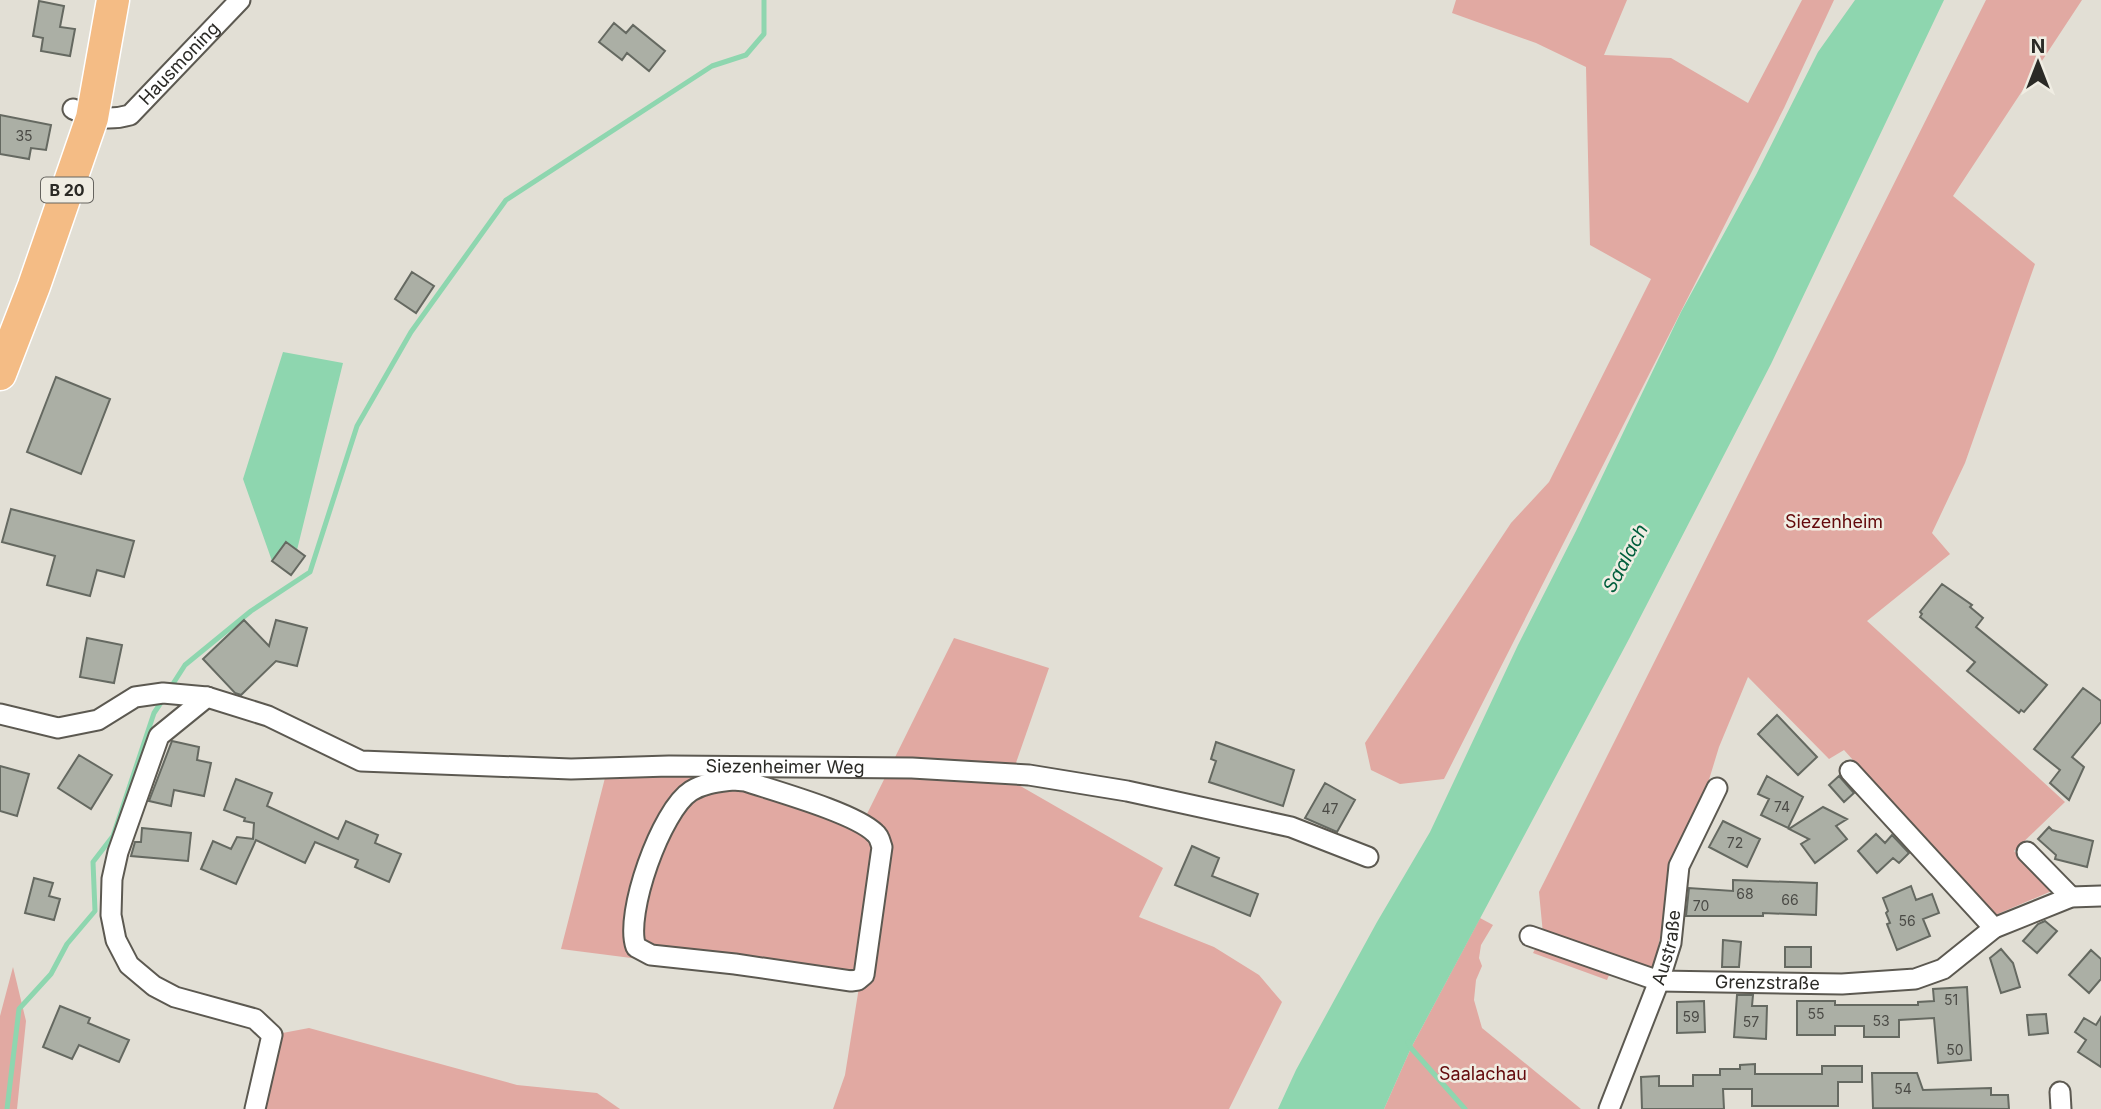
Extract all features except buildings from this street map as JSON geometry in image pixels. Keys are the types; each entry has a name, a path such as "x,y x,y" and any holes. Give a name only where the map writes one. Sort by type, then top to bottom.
{"main road":[{"name":"B 20","path":"0,373 34,286 113,0"}],"street":[{"name":"Hausmoning","path":"83,114 119,118 130,115 240,0"},
{"name":"Siezenheimer Weg","path":"0,714 58,728 98,720 135,697 163,693 184,694 207,697 268,716 362,761 570,769 669,766 912,768 1029,775 1127,791 1291,827 1368,857"},
{"path":"207,697 159,736 118,852 112,879 111,915 116,940 129,965 153,986 175,997 255,1018 272,1035 255,1109"},
{"path":"669,766 682,799"},
{"path":"1850,771 1994,928"},
{"path":"744,781 845,816 874,831 882,847 864,975 851,981 651,955 636,947 633,933 647,866 657,838 682,799 705,784 744,781"},
{"name":"Austraße","path":"1609,1109 1671,943 1679,866 1717,788"},
{"path":"2027,852 2071,897"},
{"name":"Grenzstraße","path":"1530,936 1659,981 1842,984 1915,979 1943,969 1994,928 2071,897 2101,896"}],"green space":[{"path":"1456,0 1627,0 1604,55 1671,58 1748,103 1802,0 1834,0 1784,108 1444,779 1400,784 1371,770 1365,743 1511,523 1549,482 1651,279 1590,245 1586,67 1536,43 1452,13"},
{"name":"Siezenheim","path":"1986,0 2082,0 1953,196 2035,264 1965,463 1932,533 1950,554 1867,621 2065,802 2014,851 2054,890 1993,916 1844,750 1829,759 1748,677 1719,747 1697,819 1674,863 1654,969 1617,956 1607,980 1533,953 1543,934 1539,892"},
{"path":"954,638 1049,668 1010,780 1163,868 1139,917 1214,947 1259,975 1282,1002 1229,1109 833,1109 845,1075 859,987 561,949 606,774 728,777 863,822"},
{"name":"Saalachau","path":"1480,918 1493,925 1481,945 1479,958 1482,966 1476,980 1474,1000 1482,1028 1581,1109 1384,1109 1411,1048"},
{"path":"13,967 26,1021 17,1109 0,1109 0,1016"},
{"path":"309,1028 517,1085 597,1093 620,1109 255,1109 272,1035"}],"water":[{"name":"Saalach","path":"1855,0 1944,0 1771,364 1629,639 1411,1048 1384,1109 1278,1109 1296,1070 1377,922 1430,832 1681,312 1756,175 1818,52"},
{"path":"283,352 343,363 297,550 286,542 272,561 243,479"}],"waterway":[{"path":"169,690 185,665 251,611 310,572 357,426 411,332 506,200 712,66 746,55 764,34 764,0"},
{"path":"7,1109 19,1009 51,974 67,944 95,911 93,862 113,836 154,713 164,698"},
{"path":"1408,1042 1465,1109"}]}
